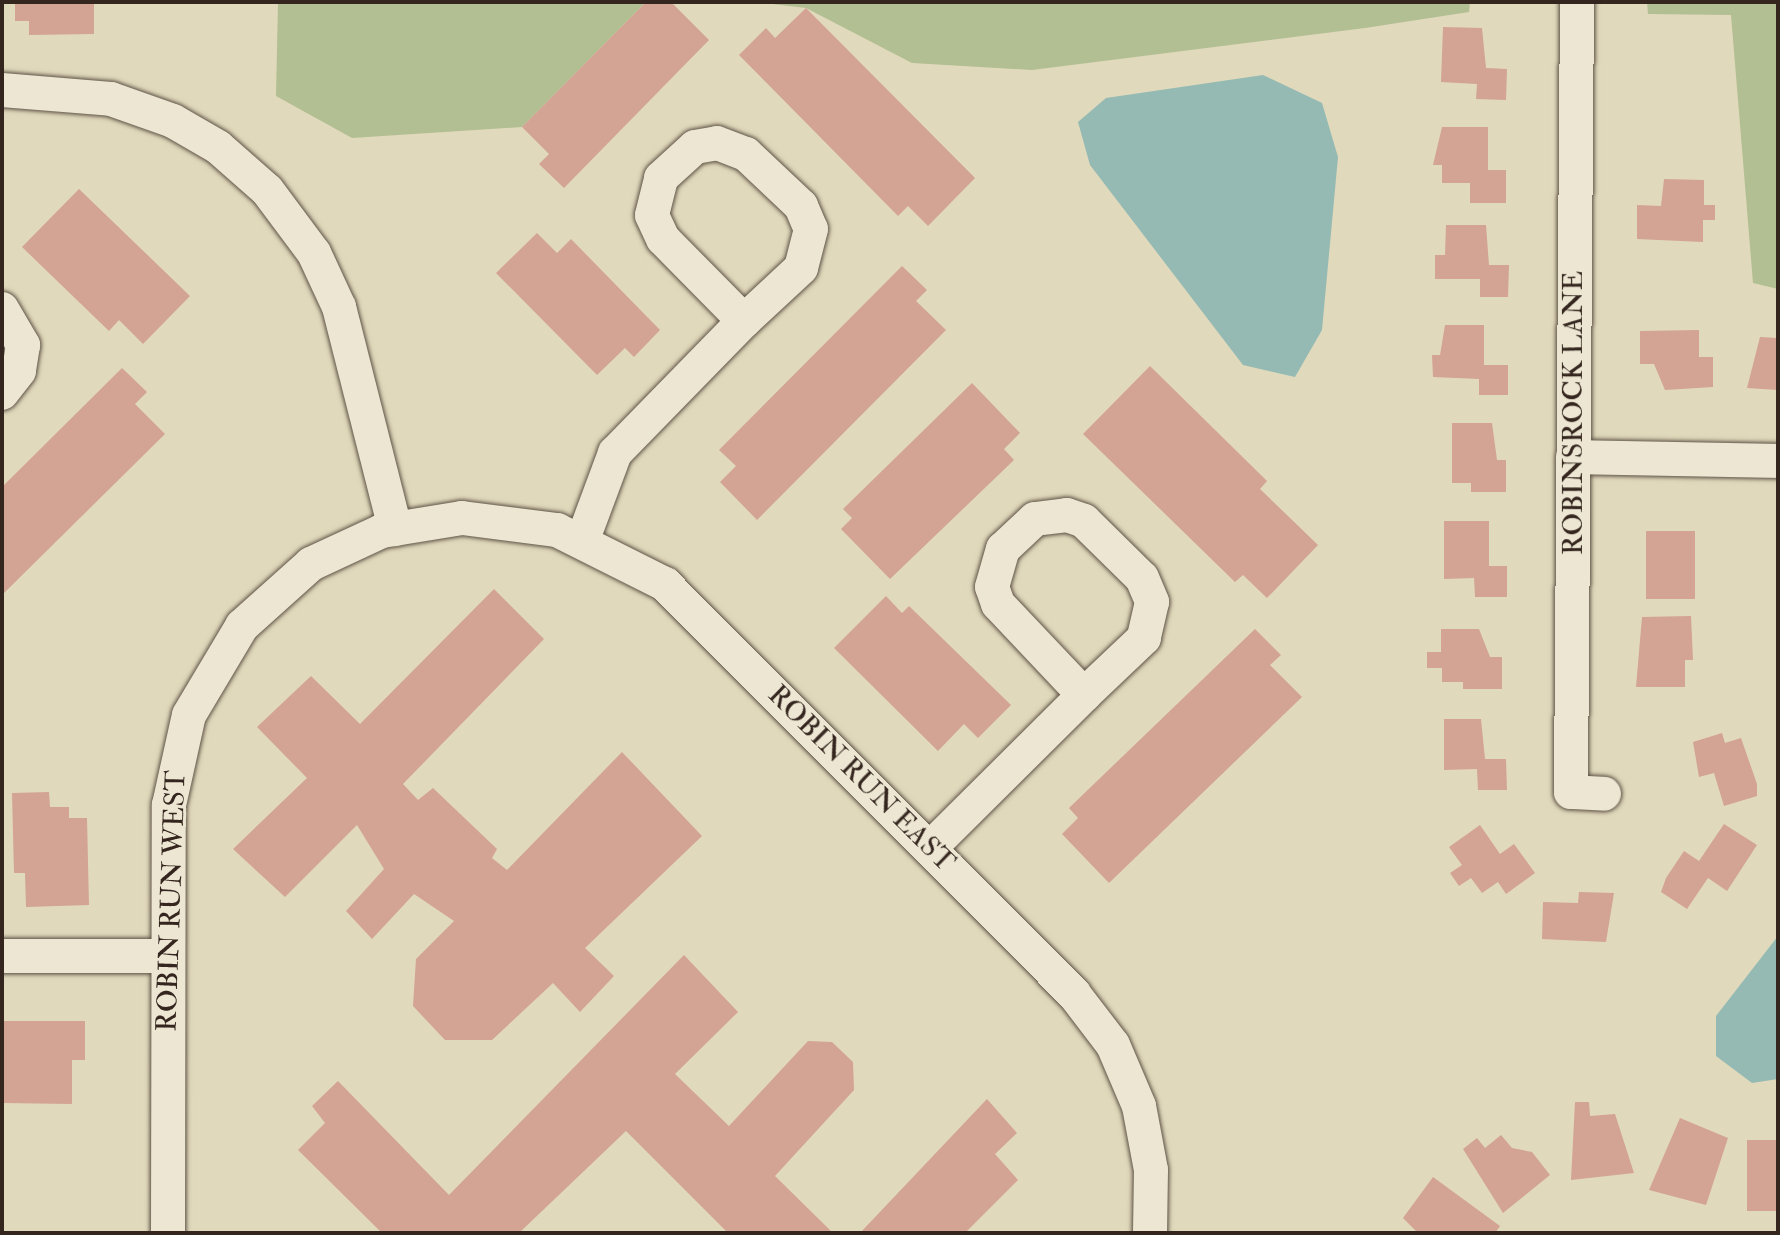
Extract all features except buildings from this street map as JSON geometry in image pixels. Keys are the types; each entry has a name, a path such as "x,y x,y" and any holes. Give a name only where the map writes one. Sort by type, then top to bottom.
{"street":[{"name":"ROBINSROCK LANE","path":"1577,2 1571,792 1604,794"},
{"path":"2,90 111,99 173,121 218,147 267,190 314,253 339,307 395,529"},
{"path":"583,539 615,453 744,321 801,268 811,229 801,206 746,154 710,143 688,151 661,178 652,215 663,239 744,321"},
{"path":"2,309 23,345 19,371 2,393"},
{"path":"1573,457 1778,461"},
{"path":"930,848 1144,638 1152,602 1142,578 1084,521 1047,515 1003,549 993,593 1084,695"},
{"name":"ROBIN RUN EAST","path":"395,529 490,519 583,539 685,602 1074,994 1113,1045 1148,1144 1150,1233"},
{"name":"ROBIN RUN WEST","path":"168,1233 168,956 172,780 199,692 242,626 289,581 346,545 395,529"},
{"path":"2,956 168,956"}],"green space":[{"path":"278,2 646,2 522,127 352,138 276,96"},
{"path":"756,2 1470,2 1469,12 1032,70 912,63 806,8"},
{"path":"1647,2 1778,2 1778,289 1753,283 1731,15 1648,14"}],"water":[{"path":"1263,75 1322,103 1338,157 1322,330 1295,377 1243,365 1090,165 1078,122 1106,98"},
{"path":"1778,936 1778,1079 1752,1083 1716,1056 1716,1016"}]}
